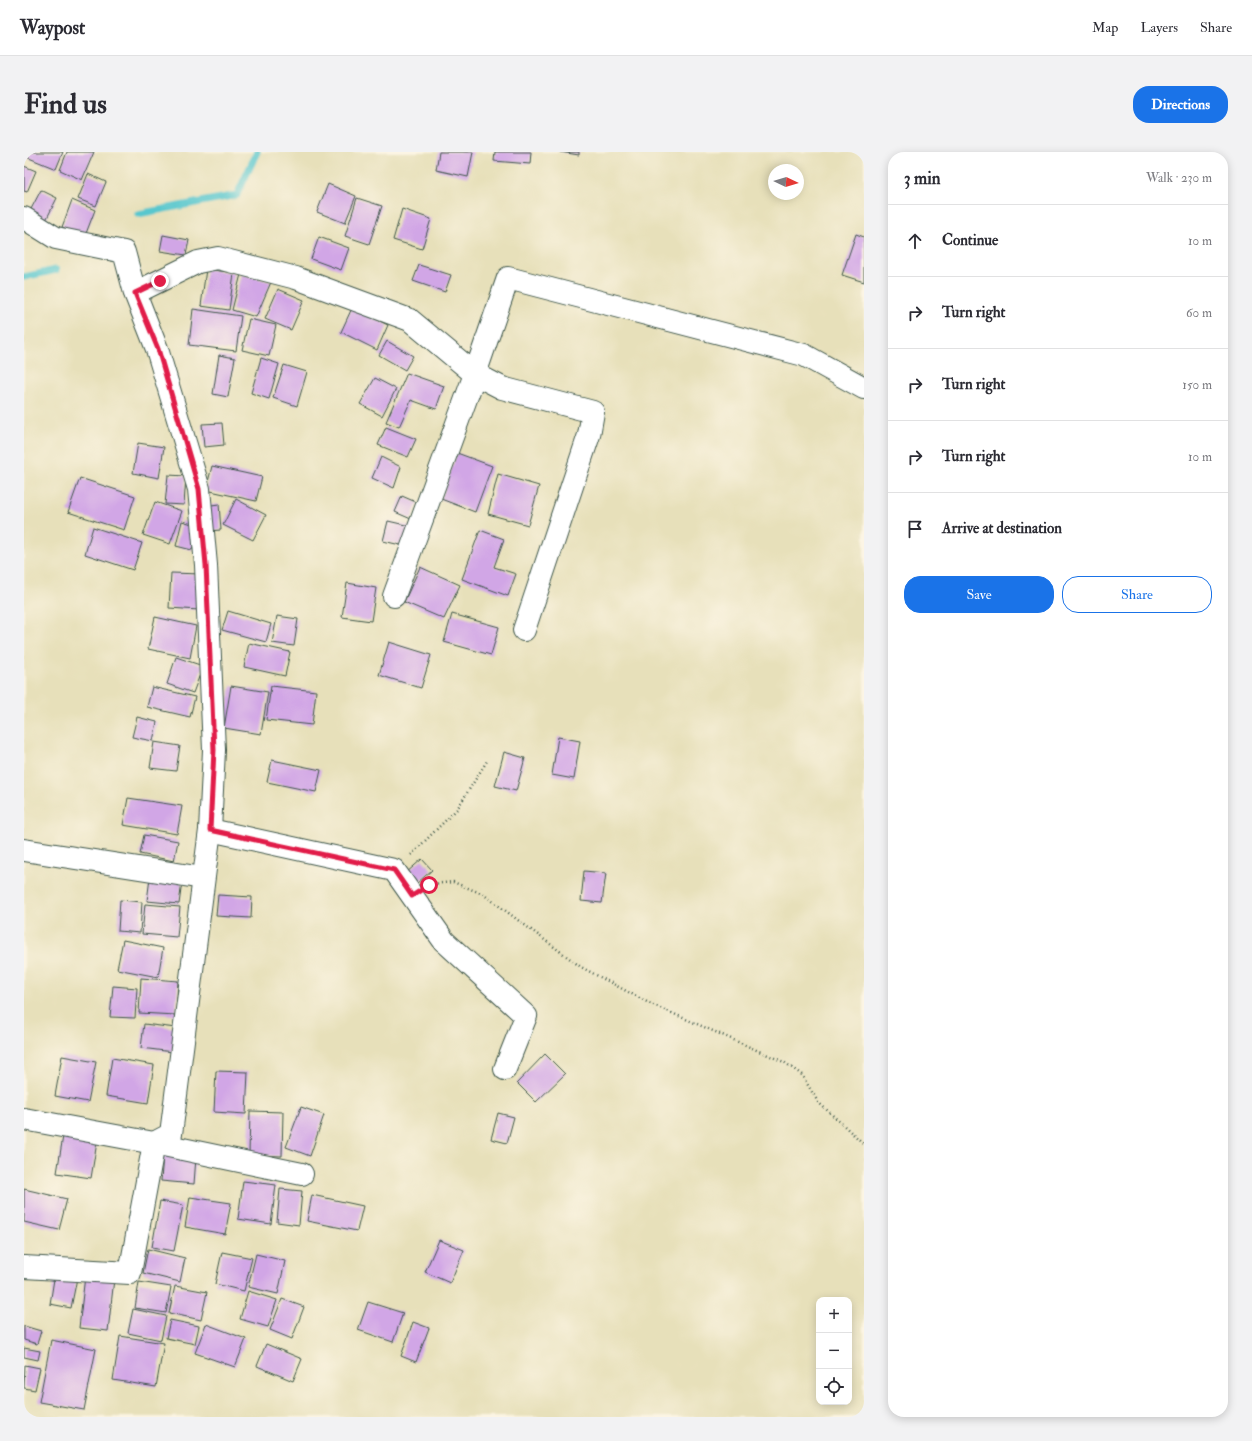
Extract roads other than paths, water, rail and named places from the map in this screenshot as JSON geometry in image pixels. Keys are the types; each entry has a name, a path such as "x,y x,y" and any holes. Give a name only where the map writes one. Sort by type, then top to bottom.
{"street":[{"path":"24,218 56,238 124,252 135,293 158,349 199,489 206,565 214,750 210,830 170,1134 154,1143"},
{"path":"135,293 198,262 218,258 296,278 410,320 475,374 502,388 593,412 589,435 524,630"},
{"path":"394,596 475,374 508,278 804,355 864,388"},
{"path":"210,830 394,870 444,941 526,1016 505,1069"},
{"path":"24,850 203,878"},
{"path":"24,1119 154,1143 302,1174"},
{"path":"24,1267 130,1273 154,1143"}],"waterway":[{"path":"138,214 237,195 257,152"},
{"path":"24,277 56,270"}]}
